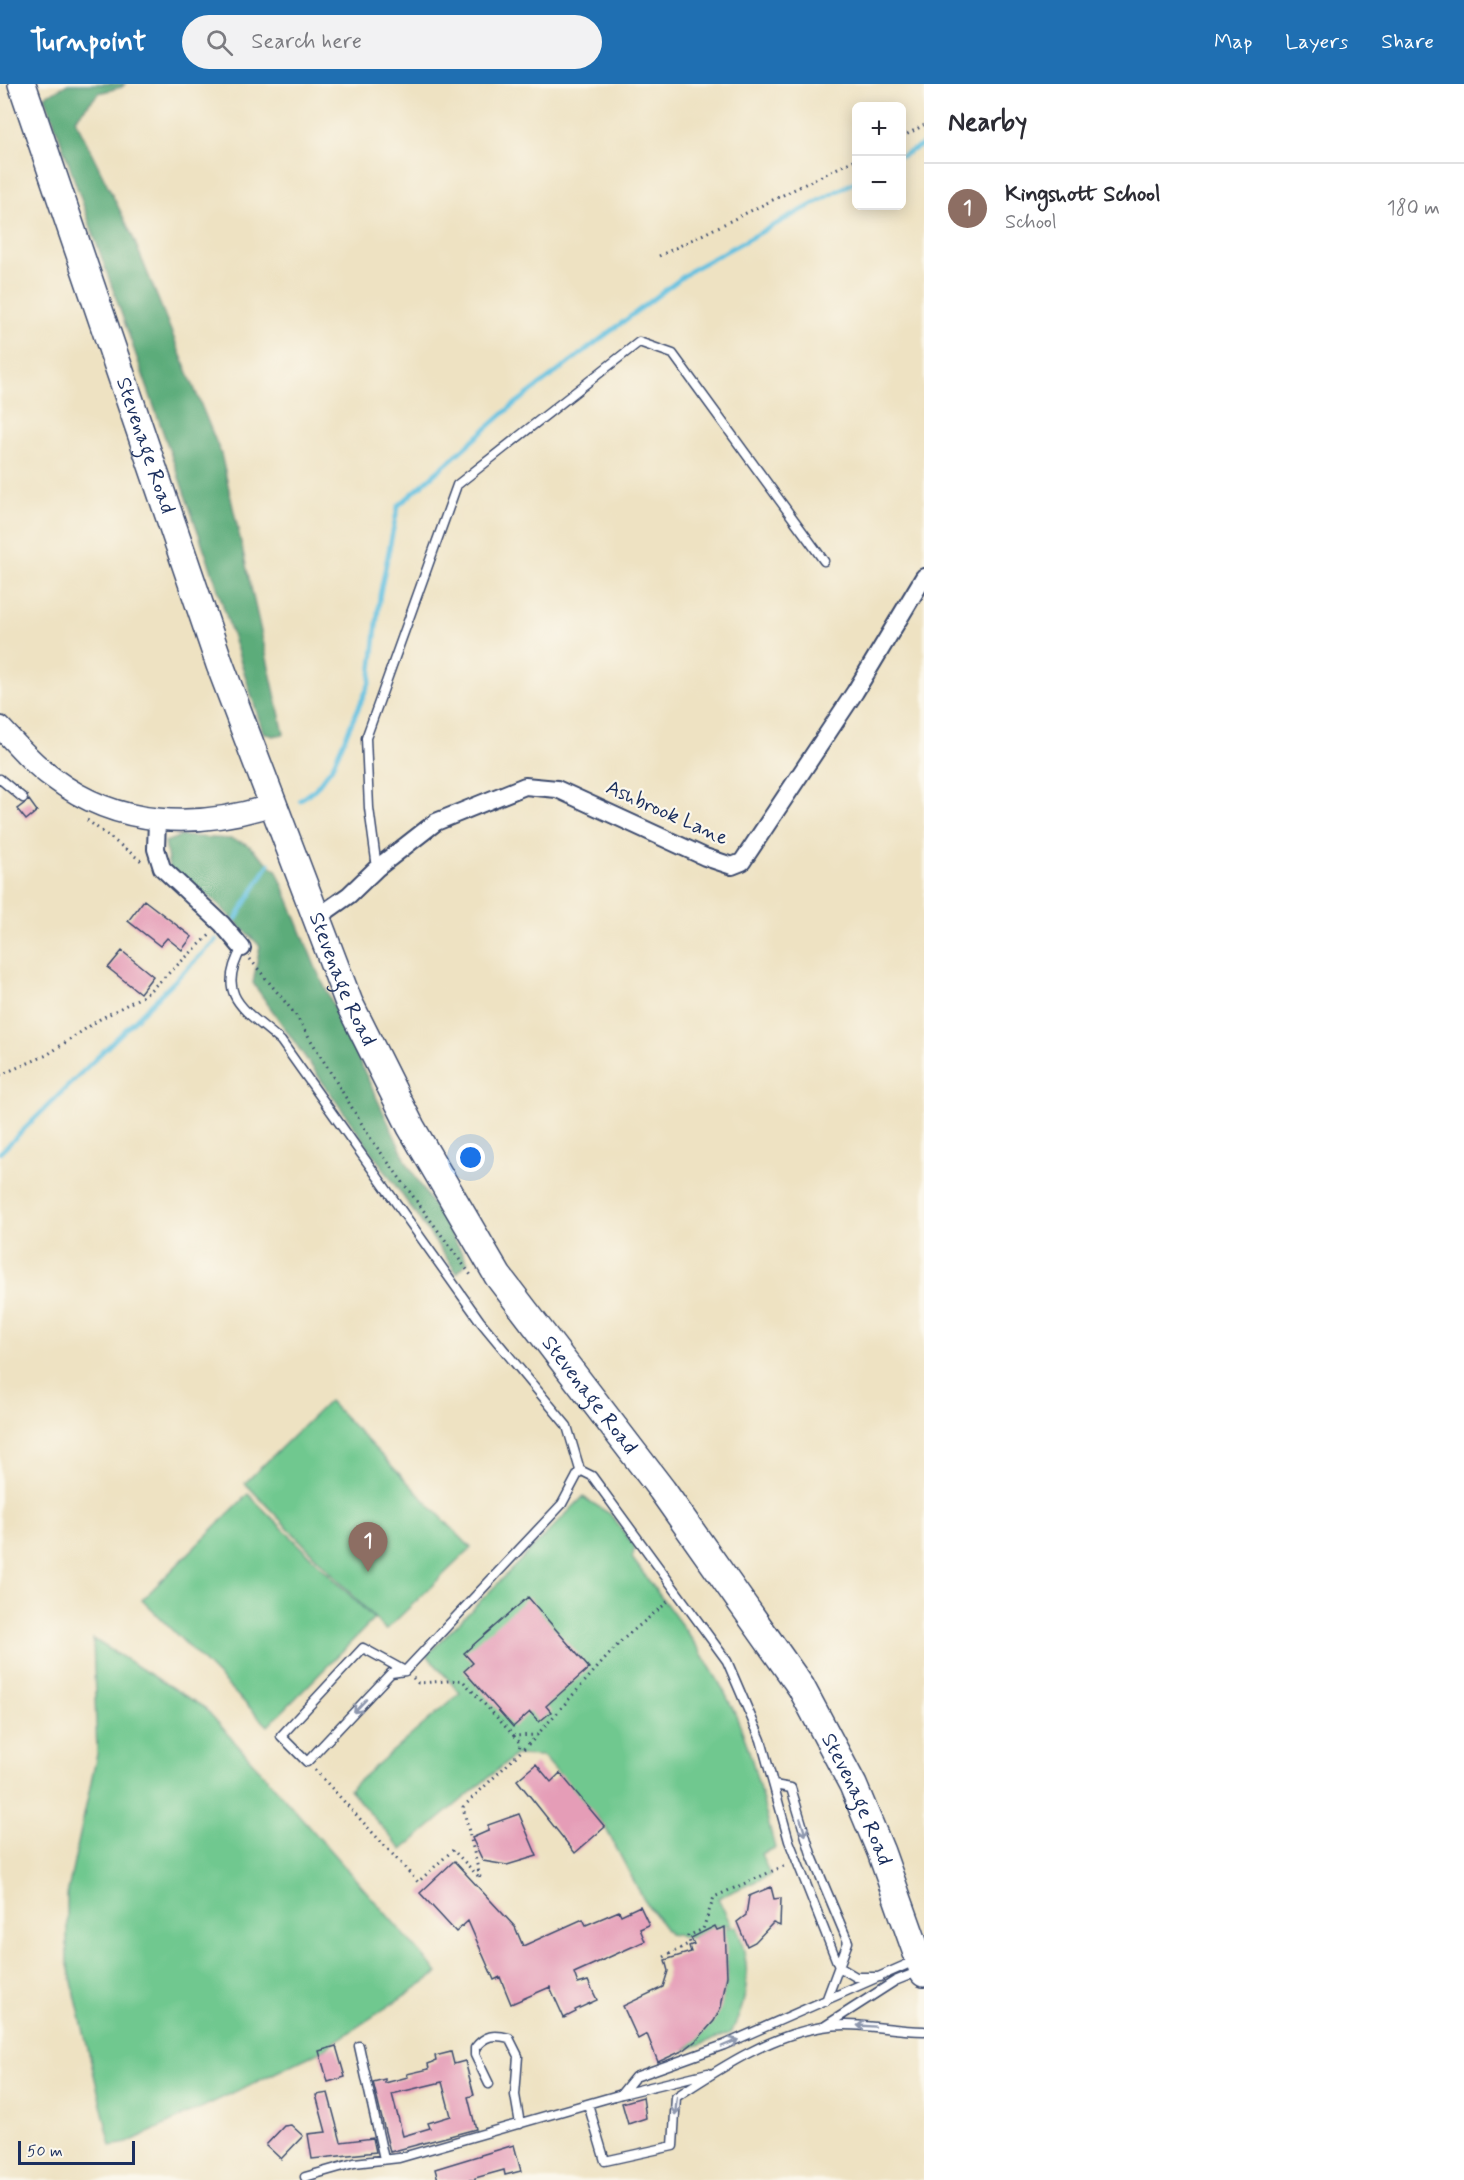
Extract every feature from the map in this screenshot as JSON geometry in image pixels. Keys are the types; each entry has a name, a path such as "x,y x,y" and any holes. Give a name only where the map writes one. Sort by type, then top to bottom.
{"main road":[{"name":"Stevenage Road","path":"22,84 114,357 272,805 349,1003 411,1127 498,1276 662,1490 801,1687 853,1785 881,1852 922,1967"}],"street":[{"name":"Ashbrook Lane","path":"315,919 349,895 377,868 436,822 525,786 557,789 732,866 742,861 750,853 855,692 924,578"},
{"path":"0,727 53,778 113,810 157,820 201,822 244,814 272,805"},
{"path":"157,820 156,849 162,868 222,924 242,948"}],"lane":[{"path":"377,868 369,808 366,738 457,485 639,342 673,354 824,561"},
{"path":"0,779 23,798"},
{"path":"242,948 232,966 229,983 241,1005 281,1041 480,1321 567,1426 580,1470 562,1504 405,1671 391,1673 307,1762 281,1736 363,1648 405,1671"},
{"path":"580,1470 592,1476 727,1661 761,1740 796,1860 839,1967 856,1977 880,1977"},
{"path":"774,1785 791,1788 811,1854 848,1942 826,2001"},
{"path":"796,1860 811,1854"},
{"path":"622,2094 635,2077 724,2045 880,1977 922,1967"},
{"path":"823,2027 895,1981 922,1967"},
{"path":"588,2104 605,2161 673,2146 676,2097 719,2070 798,2033 823,2027 858,2025 924,2031"},
{"path":"489,2084 475,2055 475,2048 482,2039 496,2035 509,2038 518,2056 515,2095 520,2124"},
{"path":"360,2046 384,2159"},
{"path":"305,2177 354,2163 399,2158 622,2094 719,2070"}],"path":[{"path":"906,134 924,125"},
{"path":"659,256 852,161"},
{"path":"84,818 148,867 162,868"},
{"path":"0,1075 47,1055 100,1019 146,995 222,924"},
{"path":"242,948 295,1014 371,1139 479,1286"},
{"path":"307,1762 418,1882 453,1850 481,1879 463,1807 537,1735 622,1640 678,1593"},
{"path":"405,1671 418,1683 462,1680 520,1743 519,1753"},
{"path":"514,1736 537,1735"},
{"path":"664,1957 690,1943 688,1936 703,1929 714,1897 796,1860"}],"green space":[{"path":"68,84 125,84 122,87 99,93 75,119 132,235 221,454 284,734 273,736 263,732 215,580 45,96"},
{"path":"181,836 231,839 247,844 277,871 315,966 408,1165 468,1262 457,1273 253,983 260,946 215,901 169,867 165,842"},
{"path":"329,1401 471,1548 386,1630 245,1483"},
{"path":"248,1494 374,1619 268,1726 142,1600"},
{"path":"583,1497 610,1514 635,1547 632,1558 685,1630 722,1687 746,1741 775,1848 761,1854 770,1875 718,1898 731,1925 715,1926 691,1938 669,1934 644,1900 605,1827 543,1756 515,1755 402,1850 349,1789 460,1693 427,1655"},
{"path":"93,1639 205,1708 438,1973 321,2051 127,2143 111,2146 67,1961 67,1895 97,1754"},
{"path":"736,1926 745,1954 747,1981 737,2020 731,2033 684,2050 708,2024 723,1995 727,1963 717,1930"}],"building":[{"path":"29,800 37,811 26,820 17,809"},
{"path":"144,900 192,937 182,950 167,938 160,946 128,921"},
{"path":"122,951 153,976 140,993 108,968"},
{"path":"528,1597 589,1668 546,1706 551,1712 539,1722 530,1712 513,1727 464,1671 473,1663 464,1653"},
{"path":"536,1764 551,1782 560,1773 605,1827 575,1853 517,1780"},
{"path":"519,1814 537,1856 507,1865 483,1861 472,1838 488,1831 488,1825"},
{"path":"454,1861 515,1927 523,1946 583,1919 586,1925 619,1911 621,1915 640,1906 649,1925 640,1929 645,1941 574,1973 578,1984 588,1981 597,2000 564,2018 550,1987 511,2004 500,1977 494,1980 468,1921 456,1932 420,1893"},
{"path":"771,1887 774,1899 781,1898 780,1926 773,1923 755,1942 747,1946 737,1922 746,1915 749,1896"},
{"path":"715,1926 717,1930 725,1927 727,1976 721,2007 714,2021 698,2039 684,2050 658,2062 647,2034 638,2039 623,2006 663,1987 668,1971 665,1960 691,1952 689,1946 694,1944 691,1938"},
{"path":"336,2046 345,2077 328,2082 319,2051"},
{"path":"451,2052 454,2064 465,2061 474,2095 468,2097 476,2129 390,2152 373,2082 385,2079 385,2083 408,2077 407,2074 429,2069 428,2064 436,2061 435,2056","holes":["442,2082 451,2116 428,2123 430,2128 403,2136 392,2094"]},
{"path":"328,2093 341,2142 373,2138 376,2152 312,2159 308,2134 326,2132 316,2095"},
{"path":"643,2097 646,2118 628,2124 622,2103"},
{"path":"291,2125 303,2136 281,2159 266,2145 284,2126"},
{"path":"514,2145 521,2171 505,2175 504,2170 475,2178 475,2180 438,2180 435,2169"}],"waterway":[{"path":"906,154 924,144"},
{"path":"300,800 315,789 332,767 370,682 380,594 398,506 512,406 693,269 852,183"},
{"path":"236,919 269,864"},
{"path":"0,1153 216,940"}],"place":[{"name":"Kingshott School","path":"368,1572"}]}
